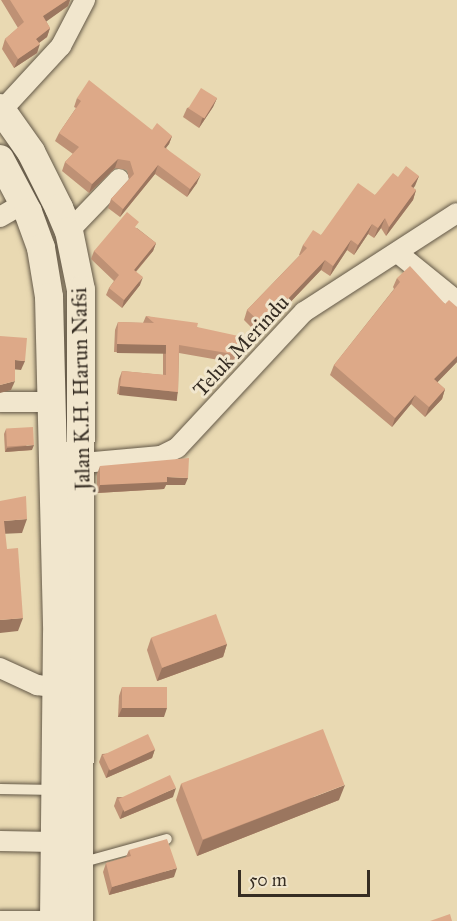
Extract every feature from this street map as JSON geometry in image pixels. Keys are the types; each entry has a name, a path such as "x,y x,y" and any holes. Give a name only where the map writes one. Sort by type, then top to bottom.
{"main road":[{"name":"Jalan K.H. Harun Nafsi","path":"1,109 31,152 69,231 81,290 83,463 70,689 56,790 54,842 63,919"},
{"name":"Jalan K.H. Harun Nafsi","path":"0,159 24,203 41,248 49,297 52,402 80,863 63,919"}],"street":[{"path":"1,109 61,46 85,0"},
{"path":"69,231 119,179"},
{"path":"0,217 24,203"},
{"name":"Teluk Merindu","path":"83,463 152,457 177,448 304,312 399,254 457,213"},
{"path":"399,254 457,301"},
{"path":"0,402 52,402"},
{"path":"0,668 37,685 70,689"},
{"path":"0,841 54,842"}],"lane":[{"path":"0,789 56,790"},
{"path":"80,863 167,839"},
{"path":"0,916 63,919"}],"building":[{"path":"10,0 67,0 43,16 50,28 36,39 40,44 18,59 5,39 24,22"},
{"path":"89,80 152,130 157,123 172,136 164,147 201,174 190,189 158,165 123,209 111,199 134,174 130,161 118,159 92,184 65,162 79,147 59,133 81,101 77,98"},
{"path":"201,88 217,98 204,118 188,108"},
{"path":"406,166 419,176 411,186 416,190 389,227 385,218 378,228 372,224 358,245 351,240 333,266 325,260 263,325 247,310 307,248 303,245 313,230 321,235 358,183 375,195 393,173 398,177"},
{"path":"127,212 139,222 135,227 156,243 134,270 143,277 124,300 109,288 119,275 94,251"},
{"path":"410,266 445,304 449,300 457,307 457,356 434,379 445,389 429,407 415,395 395,418 334,365 400,282 397,278"},
{"path":"146,316 198,323 197,327 243,337 239,355 179,345 178,392 120,386 122,371 166,375 166,345 117,344 118,322 154,323"},
{"path":"0,336 27,338 25,361 15,360 15,381 0,385"},
{"path":"33,427 34,445 7,446 6,428"},
{"path":"189,458 188,478 167,477 167,482 100,485 100,466"},
{"path":"26,496 27,519 4,521 7,549 18,548 23,618 0,620 0,501"},
{"path":"216,614 227,644 162,668 151,638"},
{"path":"122,687 167,687 167,708 122,708"},
{"path":"323,729 345,785 203,839 181,783"},
{"path":"148,734 155,749 110,771 103,755"},
{"path":"170,775 176,788 124,812 118,799"},
{"path":"167,839 177,868 112,887 106,863 131,856 129,850"},
{"path":"450,914 452,921 430,921"}]}
